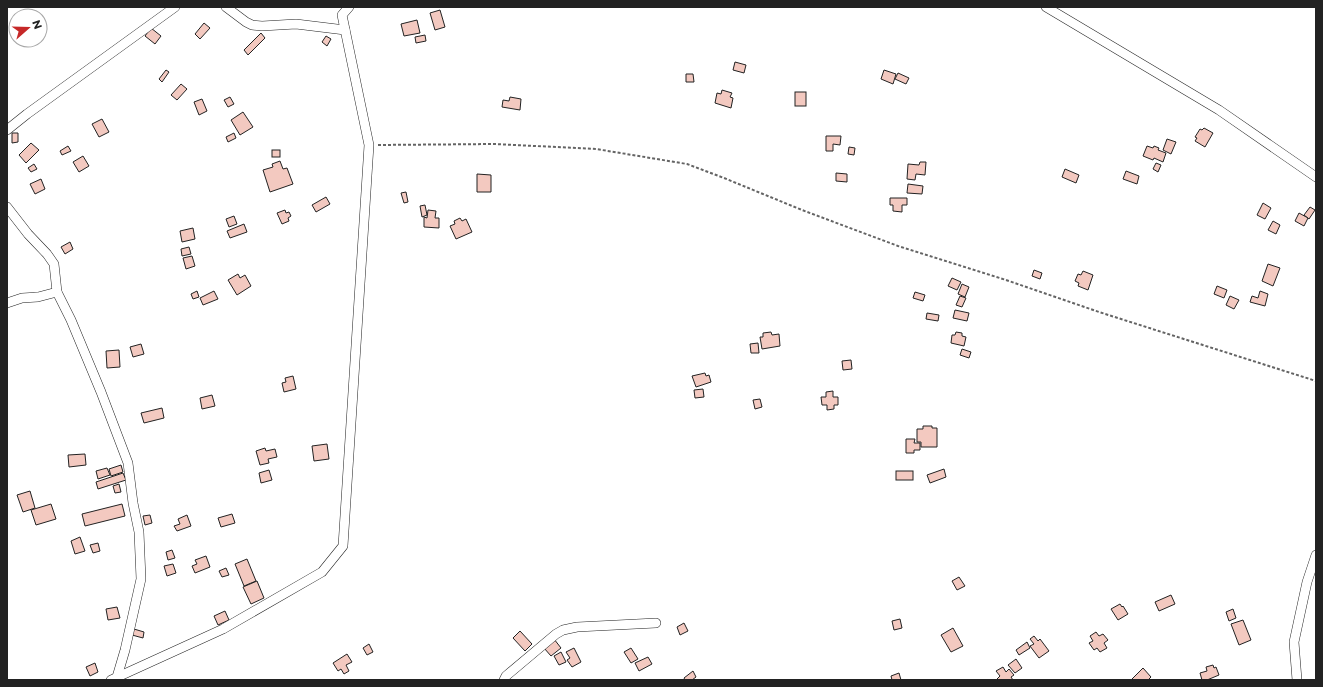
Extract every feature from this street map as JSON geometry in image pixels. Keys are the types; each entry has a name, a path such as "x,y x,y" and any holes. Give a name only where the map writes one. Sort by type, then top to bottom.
{"street":[{"path":"7,130 175,7"},
{"path":"226,7 252,25 262,26 296,24 345,30"},
{"path":"114,679 223,629 322,572 343,546 369,145 342,16 349,7"},
{"path":"1046,7 1219,110 1316,177"},
{"path":"7,208 54,264 57,292 71,320 102,392 128,463 133,503 139,532 141,579 125,650 114,679"},
{"path":"7,303 22,298 38,297 57,292"},
{"path":"1297,680 1294,642 1307,582 1316,555"},
{"path":"504,680 506,676 556,634 563,630 577,627 656,623"}],"path":[{"path":"369,145 495,144 596,150 687,164 802,210 898,246 1006,280 1099,312 1316,380"}],"building":[{"path":"440,10 445,27 435,30 430,13"},
{"path":"417,20 420,33 404,36 401,24"},
{"path":"204,23 210,28 200,39 195,34"},
{"path":"151,28 161,36 155,44 145,36"},
{"path":"261,33 265,38 248,55 244,50"},
{"path":"425,35 426,41 416,43 415,37"},
{"path":"326,36 331,39 327,46 322,42"},
{"path":"735,62 746,65 744,73 733,70"},
{"path":"166,70 169,72 162,82 159,79"},
{"path":"884,70 896,74 893,84 881,79"},
{"path":"898,73 909,78 906,84 895,79"},
{"path":"686,74 693,74 694,82 686,82"},
{"path":"181,84 187,89 177,100 171,95"},
{"path":"722,90 732,93 730,97 733,98 731,108 715,103 717,93 721,94"},
{"path":"795,92 806,92 806,106 795,106"},
{"path":"230,97 234,104 228,107 224,100"},
{"path":"510,97 521,99 520,110 502,107 503,100 509,101"},
{"path":"202,99 207,111 199,115 194,102"},
{"path":"243,112 253,127 240,135 231,120"},
{"path":"102,119 109,132 99,137 92,124"},
{"path":"1204,128 1213,133 1205,147 1195,141 1197,138 1195,137 1200,129 1202,130"},
{"path":"12,133 18,133 18,142 12,143"},
{"path":"234,133 236,138 228,142 226,137"},
{"path":"826,136 841,136 840,145 833,144 833,151 826,151"},
{"path":"1167,139 1176,142 1171,154 1163,150"},
{"path":"31,143 39,150 26,163 19,155"},
{"path":"68,146 71,151 62,155 60,151"},
{"path":"1147,146 1153,148 1154,146 1159,148 1158,150 1166,153 1163,162 1154,158 1153,160 1143,156"},
{"path":"849,147 855,148 854,155 848,154"},
{"path":"272,150 280,150 280,157 272,157"},
{"path":"83,156 89,166 79,172 73,162"},
{"path":"280,161 283,169 287,168 293,184 270,192 263,170 273,167 272,164"},
{"path":"920,162 926,162 925,175 916,174 915,180 907,179 908,164 919,165"},
{"path":"1156,163 1161,165 1158,172 1153,169"},
{"path":"34,164 37,169 31,172 28,168"},
{"path":"1065,169 1079,175 1076,183 1062,177"},
{"path":"1126,171 1139,176 1137,184 1123,179"},
{"path":"836,173 847,174 847,182 836,181"},
{"path":"477,174 491,175 491,192 477,192"},
{"path":"41,179 45,189 35,194 30,184"},
{"path":"908,184 923,186 922,194 907,193"},
{"path":"406,192 408,202 404,203 401,193"},
{"path":"326,197 330,204 316,212 312,205"},
{"path":"890,198 907,198 907,205 902,205 902,212 893,211 893,205 890,205"},
{"path":"1263,203 1271,208 1265,219 1257,215"},
{"path":"425,205 427,215 422,217 420,206"},
{"path":"1310,207 1315,210 1309,219 1304,215"},
{"path":"285,210 286,213 289,212 291,216 288,218 289,221 282,224 277,213"},
{"path":"428,210 436,211 435,218 439,218 439,228 424,227 424,217 427,218"},
{"path":"1299,213 1308,218 1304,226 1295,221"},
{"path":"234,216 237,224 229,227 226,219"},
{"path":"460,218 462,221 466,219 472,232 456,239 450,226 455,224 454,221"},
{"path":"1273,221 1280,225 1276,234 1268,230"},
{"path":"244,224 247,232 230,238 227,231"},
{"path":"193,228 195,239 182,242 180,231"},
{"path":"70,242 73,249 65,254 61,247"},
{"path":"189,247 191,254 182,256 181,249"},
{"path":"192,256 195,266 186,269 183,258"},
{"path":"1268,264 1280,268 1273,286 1262,281"},
{"path":"1034,270 1042,273 1040,279 1032,276"},
{"path":"1083,271 1093,275 1088,290 1078,286 1079,283 1075,281 1078,274 1081,275"},
{"path":"238,274 240,278 245,275 251,286 237,295 228,280"},
{"path":"952,278 961,282 957,290 948,286"},
{"path":"962,284 969,287 965,297 958,294"},
{"path":"1217,286 1227,290 1224,298 1214,294"},
{"path":"197,291 199,297 193,299 191,294"},
{"path":"214,291 218,299 203,305 200,298"},
{"path":"1260,291 1268,294 1265,306 1250,302 1252,296 1258,298"},
{"path":"915,292 925,295 923,301 913,298"},
{"path":"960,296 966,298 962,307 956,305"},
{"path":"1230,296 1239,300 1234,309 1226,305"},
{"path":"955,310 969,313 967,321 953,318"},
{"path":"927,313 939,315 938,321 926,319"},
{"path":"771,332 772,335 779,334 780,346 762,349 760,337 763,337 763,333"},
{"path":"956,332 962,333 962,336 966,337 964,346 951,343 952,335 955,335"},
{"path":"758,343 759,353 751,353 750,344"},
{"path":"141,344 144,354 133,357 130,347"},
{"path":"962,349 971,352 969,358 960,355"},
{"path":"119,350 120,367 107,368 106,351"},
{"path":"851,360 852,369 843,370 842,361"},
{"path":"705,373 706,376 709,375 711,382 696,387 692,376"},
{"path":"293,376 296,389 284,392 282,383 286,382 285,378"},
{"path":"703,389 704,397 695,398 694,390"},
{"path":"833,391 833,397 838,397 838,405 834,405 834,409 827,410 827,405 822,405 821,397 826,397 826,392"},
{"path":"212,395 215,406 202,409 200,398"},
{"path":"760,399 762,407 755,409 753,400"},
{"path":"162,408 164,418 144,423 141,413"},
{"path":"923,426 932,426 932,428 937,428 937,447 921,447 921,442 917,442 917,429 923,429"},
{"path":"906,439 915,439 914,443 920,443 920,450 914,450 914,453 906,453"},
{"path":"327,444 329,459 314,461 312,446"},
{"path":"265,448 266,451 275,449 277,457 268,459 269,463 260,465 256,451"},
{"path":"85,454 86,465 69,467 68,455"},
{"path":"121,465 123,472 111,476 109,469"},
{"path":"107,468 110,475 98,479 96,471"},
{"path":"944,469 946,477 930,483 927,475"},
{"path":"269,470 272,480 261,483 259,473"},
{"path":"896,471 913,471 913,480 896,480"},
{"path":"123,473 126,480 98,489 96,482"},
{"path":"119,484 121,492 115,493 113,486"},
{"path":"30,491 35,508 23,512 17,495"},
{"path":"51,504 56,519 36,525 31,510"},
{"path":"122,504 125,516 85,526 82,514"},
{"path":"232,514 235,523 221,527 218,518"},
{"path":"150,515 152,523 145,525 143,516"},
{"path":"187,515 191,526 177,531 174,526 180,524 178,519"},
{"path":"80,537 85,551 75,554 71,541"},
{"path":"98,543 100,551 93,553 90,545"},
{"path":"172,550 175,558 168,560 166,552"},
{"path":"206,556 210,567 195,573 192,566 197,564 195,560"},
{"path":"247,559 256,581 244,586 235,564"},
{"path":"173,564 176,573 167,576 164,566"},
{"path":"226,568 229,575 222,577 219,571"},
{"path":"959,577 965,586 957,590 952,581"},
{"path":"257,581 264,598 251,604 243,587"},
{"path":"1171,595 1175,604 1159,611 1155,602"},
{"path":"1120,604 1128,614 1118,620 1111,609"},
{"path":"117,607 120,618 108,620 106,609"},
{"path":"1233,609 1236,618 1229,621 1226,612"},
{"path":"225,611 229,620 218,625 214,616"},
{"path":"900,619 902,628 894,630 892,621"},
{"path":"1243,620 1251,640 1239,645 1231,624"},
{"path":"684,623 688,631 680,635 677,627"},
{"path":"953,628 963,646 951,652 941,635"},
{"path":"134,629 144,632 143,638 132,635"},
{"path":"520,631 532,644 525,651 513,638"},
{"path":"1096,632 1099,636 1103,634 1108,640 1104,643 1107,648 1100,652 1097,648 1094,650 1089,643 1093,641 1090,636"},
{"path":"1034,636 1038,641 1040,639 1049,651 1039,658 1030,646 1034,644 1030,639"},
{"path":"554,639 561,648 551,656 544,648"},
{"path":"1027,642 1030,648 1019,655 1016,650"},
{"path":"369,644 373,652 367,655 363,648"},
{"path":"574,648 581,662 572,667 567,660 570,658 566,652"},
{"path":"631,648 638,659 631,663 624,652"},
{"path":"561,652 566,662 559,665 554,656"},
{"path":"347,654 352,662 346,665 349,671 344,674 341,669 338,671 333,663"},
{"path":"648,657 652,664 639,671 635,663"},
{"path":"1016,659 1022,668 1015,673 1008,665"},
{"path":"95,663 98,672 90,676 86,667"},
{"path":"1213,665 1214,668 1216,667 1219,675 1207,680 1202,680 1200,673 1207,671 1206,667"},
{"path":"1003,667 1006,672 1009,669 1014,675 1011,677 1013,680 997,679 1000,676 996,671"},
{"path":"1143,668 1151,677 1148,680 1131,680"},
{"path":"693,671 696,677 692,680 685,680 684,678"},
{"path":"899,673 901,680 892,680 891,676"}]}
